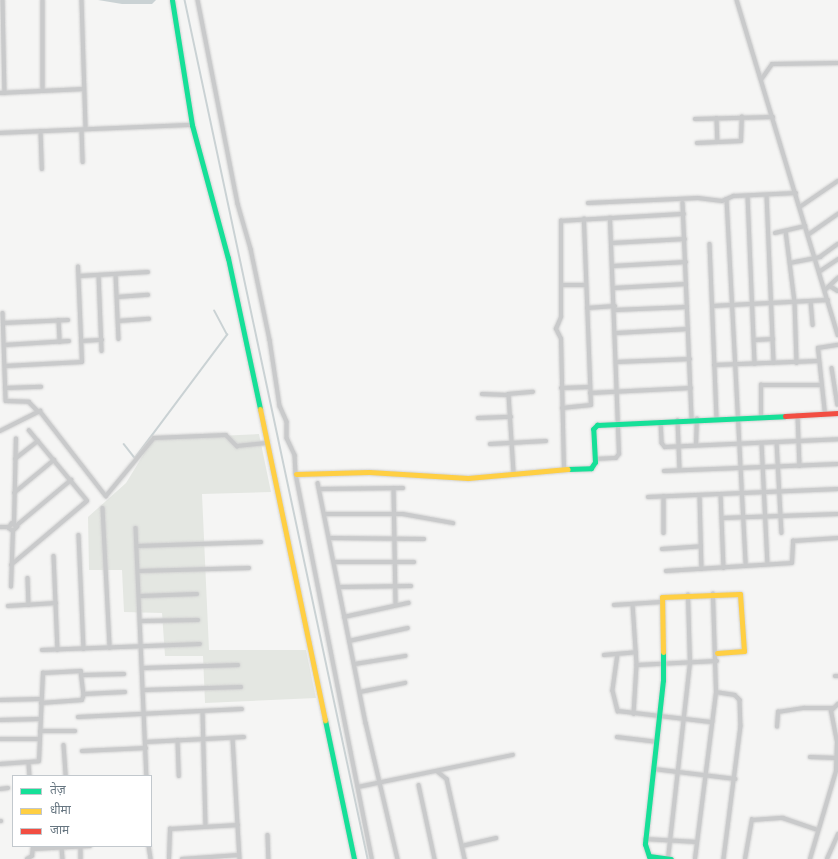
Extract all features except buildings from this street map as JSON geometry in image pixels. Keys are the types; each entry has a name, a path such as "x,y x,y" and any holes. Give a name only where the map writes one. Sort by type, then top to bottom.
{"street":[{"path":"3,0 2,54 5,93"},
{"path":"43,0 43,91"},
{"path":"82,0 84,89 82,162"},
{"path":"172,0 192,125 228,258 354,859"},
{"path":"198,0 216,100 230,152 243,228 251,249 280,406 287,422 287,438 295,455 296,474 372,859"},
{"path":"737,0 838,335"},
{"path":"762,80 772,64 838,63"},
{"path":"0,93 84,89"},
{"path":"697,143 742,140 742,117"},
{"path":"695,119 773,117"},
{"path":"717,118 718,142"},
{"path":"0,134 192,125"},
{"path":"41,132 42,169"},
{"path":"800,207 838,181"},
{"path":"588,203 727,199 796,193"},
{"path":"767,195 774,364"},
{"path":"748,196 754,364"},
{"path":"727,199 746,566"},
{"path":"683,203 691,388 696,445"},
{"path":"564,471 561,338 556,329 561,317 562,221 684,214"},
{"path":"808,236 838,214"},
{"path":"595,459 618,456 619,424 617,333 610,218"},
{"path":"562,408 590,407 584,219"},
{"path":"775,233 805,226"},
{"path":"786,231 795,302 797,363"},
{"path":"612,243 685,239"},
{"path":"710,244 717,418"},
{"path":"790,263 824,256 838,244"},
{"path":"819,272 838,259"},
{"path":"613,266 686,262"},
{"path":"4,366 80,363 81,341 78,267"},
{"path":"78,276 148,272"},
{"path":"116,274 119,339"},
{"path":"99,275 102,351"},
{"path":"825,290 838,278"},
{"path":"614,288 686,284"},
{"path":"561,285 586,285"},
{"path":"830,286 838,291"},
{"path":"117,297 148,295"},
{"path":"712,306 828,300"},
{"path":"811,301 813,325"},
{"path":"587,308 687,307"},
{"path":"3,313 5,388 7,401 28,401 37,410 106,496 154,438 226,435 237,446 266,443"},
{"path":"118,321 149,319"},
{"path":"59,320 60,342"},
{"path":"3,323 68,320"},
{"path":"617,333 688,329"},
{"path":"754,340 773,339"},
{"path":"81,341 102,340"},
{"path":"4,345 69,341"},
{"path":"825,414 818,361 819,347 838,345"},
{"path":"617,362 690,359"},
{"path":"714,365 774,364 818,361"},
{"path":"832,368 838,405"},
{"path":"761,417 761,385 821,385"},
{"path":"5,388 41,387"},
{"path":"561,388 590,388"},
{"path":"590,393 691,388"},
{"path":"482,394 533,392"},
{"path":"508,394 511,416 514,472"},
{"path":"0,431 37,410"},
{"path":"296,474 369,472 468,478 514,472 564,471 591,468 595,459 594,427 694,419 838,413"},
{"path":"798,415 800,466"},
{"path":"478,418 511,416"},
{"path":"678,420 680,470"},
{"path":"661,422 662,445 679,446 740,444 838,439"},
{"path":"11,566 86,502 71,480 29,431"},
{"path":"10,587 13,531 15,525 14,493 16,439"},
{"path":"15,459 38,441"},
{"path":"490,444 546,441"},
{"path":"777,442 782,533"},
{"path":"762,443 762,468 768,564"},
{"path":"14,493 54,460"},
{"path":"664,471 838,464"},
{"path":"0,527 15,525 71,480"},
{"path":"318,483 379,783 398,859"},
{"path":"394,488 393,562 396,605"},
{"path":"319,489 403,488"},
{"path":"648,497 838,489"},
{"path":"721,494 724,568"},
{"path":"700,495 702,569"},
{"path":"664,496 664,533"},
{"path":"103,508 110,648"},
{"path":"324,514 394,514 453,523"},
{"path":"722,518 838,514"},
{"path":"9,527 13,531"},
{"path":"136,528 142,621 147,775"},
{"path":"79,535 84,649"},
{"path":"329,538 424,539"},
{"path":"666,571 792,563 793,541 838,538"},
{"path":"137,546 261,542"},
{"path":"662,549 701,546"},
{"path":"54,556 58,650"},
{"path":"334,562 414,562"},
{"path":"139,572 249,568"},
{"path":"28,578 29,605"},
{"path":"339,587 411,586"},
{"path":"140,596 197,594"},
{"path":"695,859 716,692 717,654 714,594"},
{"path":"688,596 690,664 669,859 649,856 645,839 660,716 663,665 661,602 663,596 740,594 745,649 742,652 717,654"},
{"path":"614,605 661,602"},
{"path":"8,606 56,603"},
{"path":"344,616 408,603"},
{"path":"633,604 637,665 634,714"},
{"path":"142,621 198,620"},
{"path":"349,641 408,628"},
{"path":"42,650 200,644"},
{"path":"604,655 636,652"},
{"path":"618,654 613,691 617,710 634,714 712,722"},
{"path":"355,664 405,656"},
{"path":"637,665 690,664 717,661"},
{"path":"144,668 238,665"},
{"path":"0,764 30,763 38,761 40,739 40,699 43,673 80,671 83,675 84,694 82,700 41,703"},
{"path":"83,675 124,674"},
{"path":"360,692 405,683"},
{"path":"144,690 241,687"},
{"path":"84,694 125,692"},
{"path":"716,692 735,695 740,700 735,779 724,859"},
{"path":"0,700 40,699"},
{"path":"777,727 778,712 804,708 832,708 838,704"},
{"path":"810,859 837,771 832,708"},
{"path":"78,717 242,709"},
{"path":"202,712 206,826"},
{"path":"0,720 40,719"},
{"path":"40,731 75,731"},
{"path":"146,742 244,737"},
{"path":"617,737 656,742"},
{"path":"182,859 240,857 233,738"},
{"path":"0,739 40,739"},
{"path":"178,740 179,776"},
{"path":"64,745 66,775"},
{"path":"82,751 146,748"},
{"path":"358,787 437,773 513,755"},
{"path":"810,756 837,758"},
{"path":"30,763 30,775"},
{"path":"654,769 735,779"},
{"path":"437,773 447,779 465,859"},
{"path":"419,785 435,859"},
{"path":"0,789 8,788"},
{"path":"745,859 752,820 783,818 818,830"},
{"path":"169,859 170,829 238,825"},
{"path":"827,859 838,834"},
{"path":"268,835 269,859"},
{"path":"462,846 496,838"},
{"path":"645,839 697,842"},
{"path":"27,859 31,858 33,848 81,847 81,859"},
{"path":"150,847 151,859"},
{"path":"62,848 63,859"}],"shaded area":[{"path":"98,0 156,0 152,4 122,4"},
{"path":"259,434 271,492 202,494 209,650 306,650 316,698 205,703 203,656 165,656 162,613 124,612 122,570 89,570 88,517 126,483 153,439"}],"waterway":[{"path":"185,0 368,859"},
{"path":"124,444 135,458 227,335 214,311"}],"traffic: fast":[{"path":"172,0 192,125 228,258 260,409"},
{"path":"568,469 591,468 595,462 593,429 597,425 785,416"},
{"path":"663,652 663,680 645,844 649,856 671,859"},
{"path":"325,720 354,859"}],"traffic: slow":[{"path":"260,409 325,720"},
{"path":"296,474 369,472 468,478 568,469"},
{"path":"663,652 662,597 740,594 744,651 717,653"}],"traffic: jam":[{"path":"785,416 838,413"}]}
